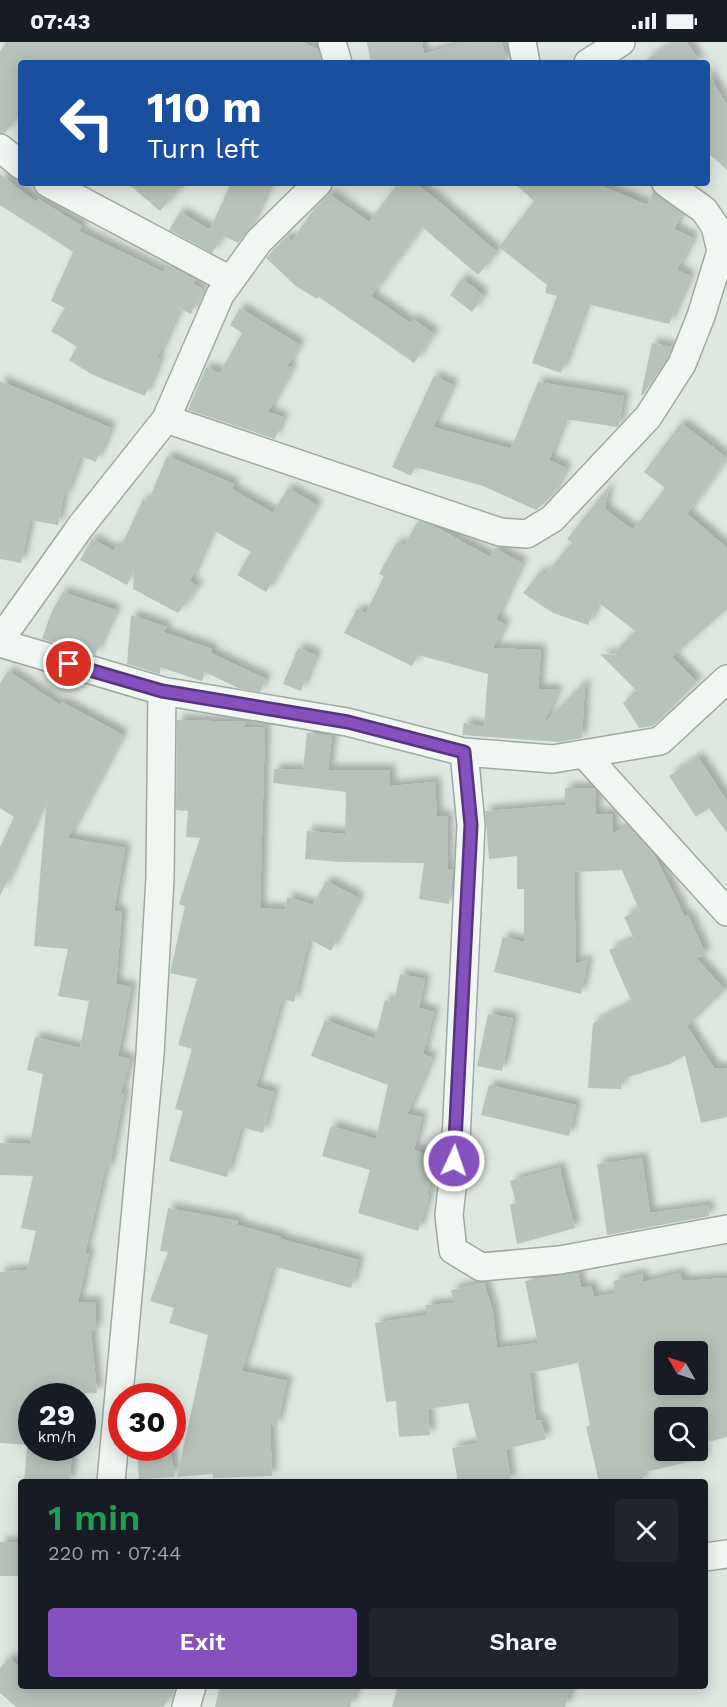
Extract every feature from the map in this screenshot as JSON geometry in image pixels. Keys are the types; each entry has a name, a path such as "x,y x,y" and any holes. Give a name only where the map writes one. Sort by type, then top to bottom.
{"street":[{"path":"332,42 337,60"},
{"path":"522,42 525,60"},
{"path":"593,60 621,42"},
{"path":"0,148 18,163"},
{"path":"54,186 230,280"},
{"path":"315,186 259,241 220,294 166,419 81,526 23,605 0,642 162,691 348,722 464,752 553,759 660,741 727,680"},
{"path":"166,419 500,532 527,534 552,519 648,417 682,364 701,316 721,251 715,226 704,210 670,186"},
{"path":"111,1479 150,1054 160,878 162,691"},
{"path":"464,752 471,825 454,1161 448,1215 453,1250 481,1267 560,1260 727,1229"},
{"path":"584,754 727,912"},
{"path":"708,1557 727,1554"},
{"path":"186,1707 191,1689"}],"building":[{"path":"7,42 303,42 318,49 321,60 18,60 18,116 5,133 0,133 0,51"},
{"path":"367,42 422,42 424,54 466,42 502,42 506,60 370,60"},
{"path":"675,42 687,42 698,60 646,60"},
{"path":"710,77 727,105 727,170 710,155"},
{"path":"0,174 36,202 38,199 82,226 79,231 163,272 167,264 196,280 193,284 203,289 191,314 180,309 157,358 160,359 145,396 93,375 69,360 77,347 51,331 65,308 51,301 73,252 0,205"},
{"path":"131,186 181,186 160,211"},
{"path":"230,186 270,186 250,228 238,243 210,229"},
{"path":"396,186 419,186 497,252 478,275 422,227 371,296 410,323 413,319 434,334 414,363 319,297 317,299 297,287 266,258 287,236 292,241 314,209 329,194 369,222"},
{"path":"517,186 602,186 647,205 653,192 682,213 674,229 693,238 677,270 690,276 669,324 587,304 561,373 532,363 557,296 545,293 547,285 499,247 534,201"},
{"path":"180,212 222,237 212,253 169,230"},
{"path":"462,278 484,296 472,312 450,295"},
{"path":"240,308 300,345 287,366 292,368 268,412 283,417 275,439 188,410 206,367 220,373 242,333 230,325"},
{"path":"652,343 672,347 668,357 641,395"},
{"path":"434,376 453,385 433,427 511,449 538,382 624,396 619,425 617,427 565,419 549,460 566,468 553,495 536,510 483,486 415,467 411,476 392,467"},
{"path":"0,381 111,428 96,462 80,456 67,495 64,494 58,525 30,520 21,563 0,559"},
{"path":"681,423 727,458 687,514 727,548 727,609 672,657 697,682 653,726 639,728 623,703 632,694 640,694 600,654 616,655 614,653 635,631 598,602 588,625 553,613 523,593 540,572 545,575 572,542 567,539 609,486 605,509 633,530 665,488 644,472"},
{"path":"167,456 234,484 232,489 273,513 288,488 317,505 266,592 237,575 251,552 213,530 190,581 198,587 178,613 133,589 134,570 127,585 80,560 92,539 114,551 117,545 121,547 143,499 148,502"},
{"path":"418,521 434,526 490,557 494,548 522,563 496,619 505,625 493,648 541,650 538,689 558,690 543,724 585,682 582,738 560,742 462,735 464,723 484,727 488,674 418,655 412,666 344,633 357,609 366,613 384,576 379,574 397,542 404,546"},
{"path":"63,592 116,610 95,655 42,639 52,611"},
{"path":"131,615 167,627 163,632 212,649 211,653 266,679 260,692 238,688 205,672 202,681 160,667 160,674 127,664"},
{"path":"298,648 316,655 301,691 283,684"},
{"path":"8,671 60,705 62,702 123,735 68,838 125,848 114,911 122,912 116,984 131,987 118,1056 130,1059 121,1093 124,1094 109,1169 105,1169 85,1253 89,1253 78,1302 96,1302 96,1331 91,1331 97,1393 96,1383 18,1383 18,1444 0,1443 0,1272 27,1270 36,1231 21,1228 33,1176 0,1175 0,1143 30,1144 43,1074 27,1070 35,1037 80,1048 89,1001 58,996 68,949 34,946 47,796 0,896 0,847 14,817 0,808 0,683"},
{"path":"177,720 246,722 243,727 265,728 260,908 285,910 287,897 313,905 326,881 359,898 331,951 309,939 294,1002 282,999 256,1087 274,1092 263,1133 241,1127 227,1177 169,1161 183,1111 175,1109 192,1049 178,1045 197,979 170,973 185,906 179,904 200,838 186,837 188,811 176,810"},
{"path":"307,733 332,736 328,770 390,770 390,786 435,782 437,816 447,816 448,869 453,869 449,904 419,899 424,863 305,859 307,831 345,834 346,792 273,783 274,769 303,770"},
{"path":"698,757 727,801 727,833 709,808 696,817 669,776"},
{"path":"565,788 594,788 596,790 596,814 613,814 613,833 628,826 655,856 685,917 688,915 706,955 696,958 725,990 687,1026 714,1068 727,1068 727,1117 701,1123 685,1055 670,1064 622,1079 621,1089 588,1088 593,1023 632,1003 609,950 634,939 624,917 639,910 622,870 574,872 576,964 588,959 581,994 494,972 503,937 524,942 524,889 517,889 517,856 489,859 485,811 565,805"},
{"path":"400,974 425,979 419,1008 434,1012 423,1054 432,1058 407,1114 422,1117 414,1150 439,1159 418,1231 358,1213 370,1170 322,1156 331,1126 376,1139 388,1085 311,1056 325,1020 375,1039 385,1000 394,1002"},
{"path":"488,1014 513,1018 502,1071 477,1066"},
{"path":"489,1085 576,1105 569,1136 481,1115"},
{"path":"642,1158 650,1213 708,1205 709,1216 607,1235 597,1164"},
{"path":"561,1167 560,1171 575,1228 517,1244 510,1205 516,1203 510,1181"},
{"path":"168,1208 238,1221 237,1225 359,1260 351,1288 273,1266 242,1371 287,1381 277,1426 270,1424 272,1476 213,1478 213,1474 177,1477 180,1461 186,1461 186,1436 208,1335 169,1323 174,1308 150,1301 168,1252 160,1251"},
{"path":"578,1273 581,1288 591,1286 594,1297 615,1293 613,1281 642,1274 643,1282 680,1273 682,1281 727,1278 727,1437 708,1442 708,1407 654,1407 654,1461 691,1461 641,1473 643,1479 598,1479 586,1427 590,1425 578,1363 530,1373 536,1421 541,1420 546,1439 506,1449 511,1479 457,1479 452,1448 478,1443 468,1403 428,1409 430,1435 399,1437 396,1401 386,1402 375,1323 426,1315 426,1305 454,1303 451,1290 484,1283 493,1312 497,1348 538,1343 525,1281"},
{"path":"26,1461 71,1461 70,1479 24,1479"},
{"path":"138,1461 172,1461 175,1477 139,1479"},
{"path":"0,1542 18,1543 18,1576 0,1576"},
{"path":"9,1658 18,1666 18,1689 172,1689 164,1707 16,1707 0,1693 0,1668"},
{"path":"219,1689 355,1689 350,1707 215,1707"},
{"path":"397,1689 570,1689 565,1707 392,1707"}],"route":[{"path":"69,664 162,691 348,722 464,752 471,825 454,1161"}]}
